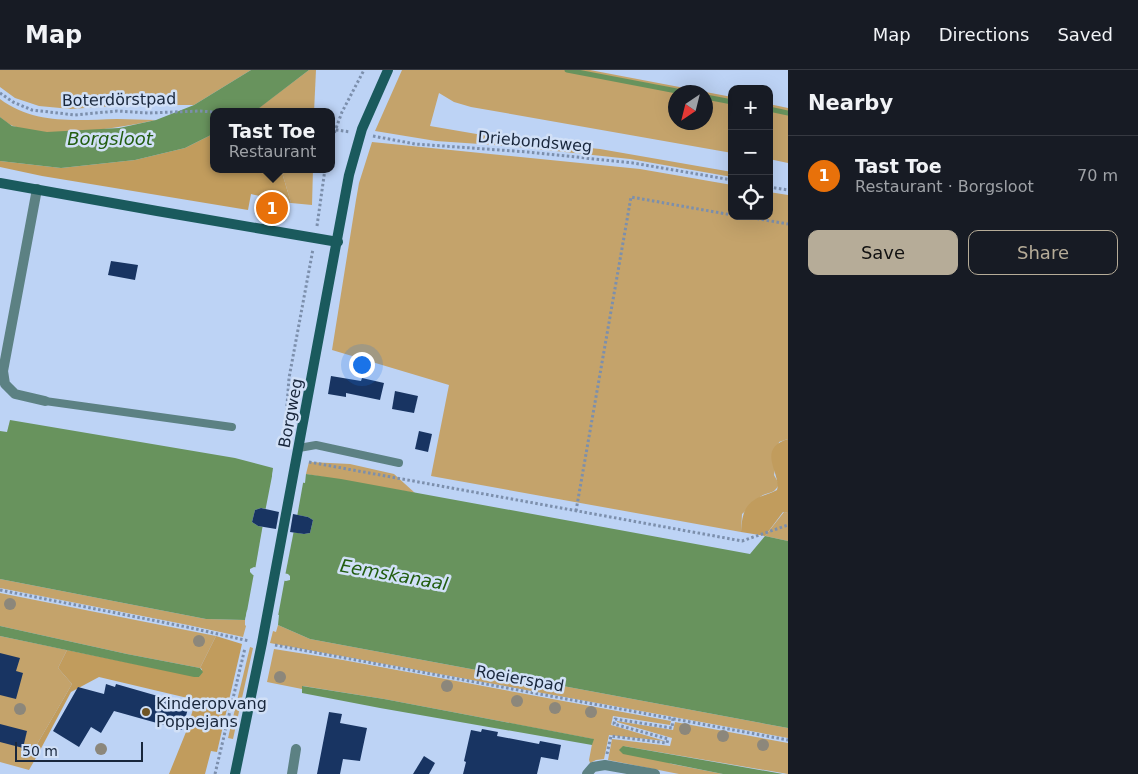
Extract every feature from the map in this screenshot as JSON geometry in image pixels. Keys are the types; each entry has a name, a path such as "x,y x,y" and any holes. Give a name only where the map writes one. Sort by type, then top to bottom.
{"main road":[{"name":"Borgweg","path":"235,772 262,643 338,242 347,184 361,134 388,70"},
{"path":"0,182 338,242"}],"street":[{"path":"37,189 3,371 5,384 15,394 45,401"},
{"path":"292,774 296,749"},
{"path":"587,774 592,767 605,765 654,774"}],"lane":[{"path":"45,401 232,427"},
{"path":"299,448 316,445 399,463"}],"path":[{"path":"335,125 364,70"},
{"name":"Boterdörstpad","path":"0,93 13,102 32,110 75,115 117,111 148,113 200,110 210,112"},
{"name":"Driebondsweg","path":"335,129 415,144 528,152 633,163 728,179"},
{"name":"Borgweg","path":"296,461 282,457 289,378 315,238 324,173"},
{"path":"773,188 788,190"},
{"path":"576,511 631,197 728,213"},
{"path":"765,220 788,224"},
{"path":"296,461 742,541 788,525"},
{"name":"Roeierspad","path":"0,590 262,643 788,740"},
{"path":"215,774 247,640"},
{"path":"611,736 667,744 668,739 614,724 615,719 672,728 673,718"}],"shaded area":[{"path":"0,70 251,70 194,105 129,105 71,109 39,106 15,98 0,87"},
{"path":"309,70 316,70 314,108 259,108"},
{"path":"402,70 590,70 669,85 668,130 713,130 713,93 728,96 728,152 471,107 454,102 439,93 430,126 518,141 600,149 728,171 728,176 630,159 509,146 436,141 375,131"},
{"path":"0,99 27,113 56,119 156,120 84,131 45,132 28,130 11,125 0,117"},
{"path":"773,105 788,108 788,163 773,160"},
{"path":"210,136 210,173 282,173 291,203 251,194 248,210 42,176 0,167 0,161 61,168 135,160 185,148"},
{"path":"372,142 640,169 728,184 728,220 773,220 773,193 788,195 788,439 779,442 774,475 779,484 774,491 760,497 742,514 741,532 431,476 449,385 332,350 359,183"},
{"path":"282,173 313,173 312,205 291,203"},
{"path":"788,439 788,513 783,512 765,536 741,532 743,515 751,502 777,490 778,484 771,456 773,449 778,443"},
{"path":"309,462 350,464 394,474 415,493 306,474"},
{"path":"784,512 788,513 788,541 765,536"},
{"path":"0,579 206,619 245,620 246,626 243,637 0,588"},
{"path":"0,593 216,636 200,668 127,654 0,626"},
{"path":"278,625 310,639 788,728 788,738 270,643 273,631 276,632"},
{"path":"0,636 67,650 58,668 72,684 36,746 37,756 29,770 0,762"},
{"path":"216,636 242,644 217,752 211,751 205,774 169,774 186,732 196,700 99,677 71,692 37,756 36,746 72,684 58,668 67,650 199,677 202,669 200,668"},
{"path":"250,647 253,648 233,739 228,738"},
{"path":"274,649 671,721 670,725 613,716 611,725 665,741 609,735 604,759 590,763 593,739 384,699 303,686 302,689 267,682"},
{"path":"617,721 673,730 675,722 788,743 788,774 623,746 672,764 723,774 679,774 608,760 612,739 670,746 672,738"}],"water":[{"name":"Borgsloot","path":"251,70 309,70 259,108 210,108 210,136 185,148 135,160 61,168 0,161 0,117 12,126 47,132 119,128 156,120 194,105"},
{"name":"Eemskanaal","path":"10,420 235,458 273,468 272,476 305,483 306,474 341,479 750,554 765,536 788,541 788,728 310,639 278,625 279,615 247,610 245,620 206,619 0,579 0,431 7,432","holes":["261,508 308,517 313,520 310,533 304,534 258,526 252,522 255,510","254,567 288,574 290,580 286,581 253,575 250,569"]},
{"path":"0,626 200,668 203,672 199,677 194,677 0,636"},
{"path":"302,686 384,699 594,739 592,745 380,708 302,693"},
{"path":"623,746 783,774 723,774 623,754 619,750"}],"pier":[{"path":"274,466 275,474 303,480 305,472 297,517 265,512"},
{"path":"263,524 294,530 285,576 255,570"},
{"path":"254,573 285,578 276,627 276,618 249,613 245,622"}],"building":[{"path":"111,261 138,265 135,280 108,275"},
{"path":"331,376 361,381 362,378 384,383 380,400 346,393 346,397 328,394"},
{"path":"395,391 418,396 414,413 392,409"},
{"path":"419,431 432,434 428,452 415,449"},
{"path":"261,508 279,512 276,529 258,526 252,522 255,510"},
{"path":"293,514 313,520 310,533 290,532"},
{"path":"0,653 20,658 16,671 23,673 16,699 0,695"},
{"path":"106,684 115,687 116,684 189,705 182,730 114,711 101,733 91,727 79,747 53,731 78,687 104,694"},
{"path":"329,712 342,714 340,723 367,728 360,761 343,759 340,774 317,774"},
{"path":"0,724 27,731 23,748 0,742"},
{"path":"482,729 498,732 497,736 539,744 540,741 561,745 558,760 541,757 537,774 463,774 471,730 481,732"},
{"path":"424,756 435,763 429,774 413,774"}],"waterway":[{"path":"567,70 668,89"},
{"path":"713,98 728,101"},
{"path":"773,110 788,113"}],"place":[{"name":"Tast Toe","path":"272,208"},
{"name":"Kinderopvang Poppejans","path":"146,712"}]}
